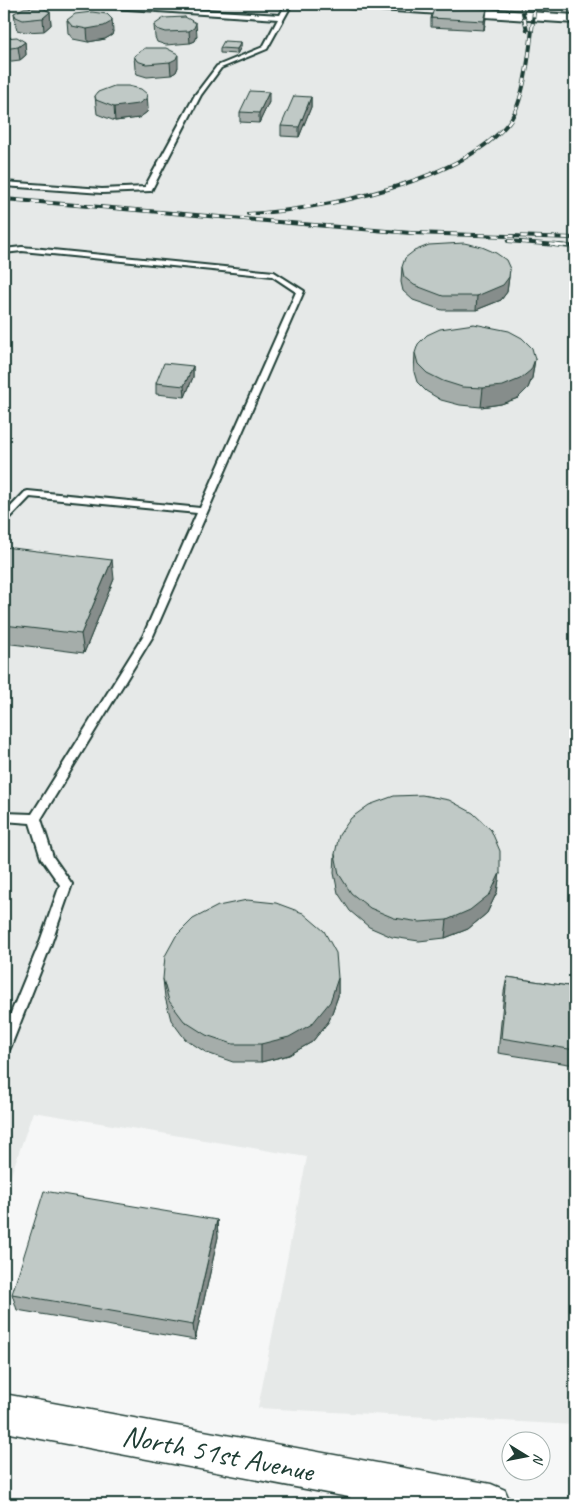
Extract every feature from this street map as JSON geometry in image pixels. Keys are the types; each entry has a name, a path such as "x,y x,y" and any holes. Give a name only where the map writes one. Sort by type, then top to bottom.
{"main road":[{"name":"North 51st Avenue","path":"4,1413 359,1492 490,1504"}],"street":[{"path":"349,4 575,19"}],"lane":[{"path":"83,4 282,17"},
{"path":"4,184 102,191 148,189 198,95 219,67 265,48 288,4"},
{"path":"4,251 22,250 274,274 300,291 148,636 35,819 47,858 66,884 44,947 4,1046"},
{"path":"4,519 28,494 204,511"},
{"path":"4,817 35,819"}],"shaded area":[{"path":"4,4 575,4 575,1425 258,1408 307,1157 33,1112 4,1195"}],"building":[{"path":"435,6 487,9 484,21 431,18"},
{"path":"41,7 50,12 43,18 23,20 16,17 14,13 24,8"},
{"path":"92,12 107,14 112,19 111,22 104,26 87,29 72,26 67,20 75,14"},
{"path":"185,17 196,23 194,28 189,31 166,32 157,29 154,25 164,18"},
{"path":"17,37 25,42 18,47 4,49 4,38"},
{"path":"224,41 241,42 237,49 220,48"},
{"path":"145,48 166,48 178,54 176,59 170,62 146,64 137,61 134,56"},
{"path":"114,86 128,86 141,89 147,94 146,99 138,104 114,107 96,100 95,96 98,92"},
{"path":"250,91 269,92 259,113 240,112"},
{"path":"294,96 311,97 299,127 281,126"},
{"path":"464,243 482,247 506,260 510,269 509,277 503,285 477,296 443,296 414,285 404,277 402,267 405,258 414,251 429,245"},
{"path":"474,324 509,331 522,338 532,348 535,359 531,370 520,379 503,386 483,388 462,387 427,373 418,364 415,353 418,344 427,335 440,329"},
{"path":"164,363 193,366 184,386 156,383"},
{"path":"4,547 112,560 81,634 4,625"},
{"path":"422,795 449,800 473,813 491,830 500,851 500,873 490,894 470,910 447,920 420,922 394,918 370,908 351,893 339,874 335,854 339,835 351,818 369,805 394,796"},
{"path":"247,900 276,903 303,913 324,931 336,953 338,978 330,1002 312,1024 289,1037 261,1044 233,1044 206,1035 184,1021 169,1001 163,979 165,956 176,936 193,919 218,906"},
{"path":"507,977 575,987 575,1050 501,1038"},
{"path":"44,1191 217,1220 193,1325 12,1294"}],"railway":[{"path":"521,4 527,30"},
{"path":"248,214 313,206 388,189 459,161 487,143 509,122 520,98 527,65 535,4"},
{"path":"4,199 411,233 575,238"},
{"path":"508,241 569,246"},
{"path":"555,245 575,247"}]}
